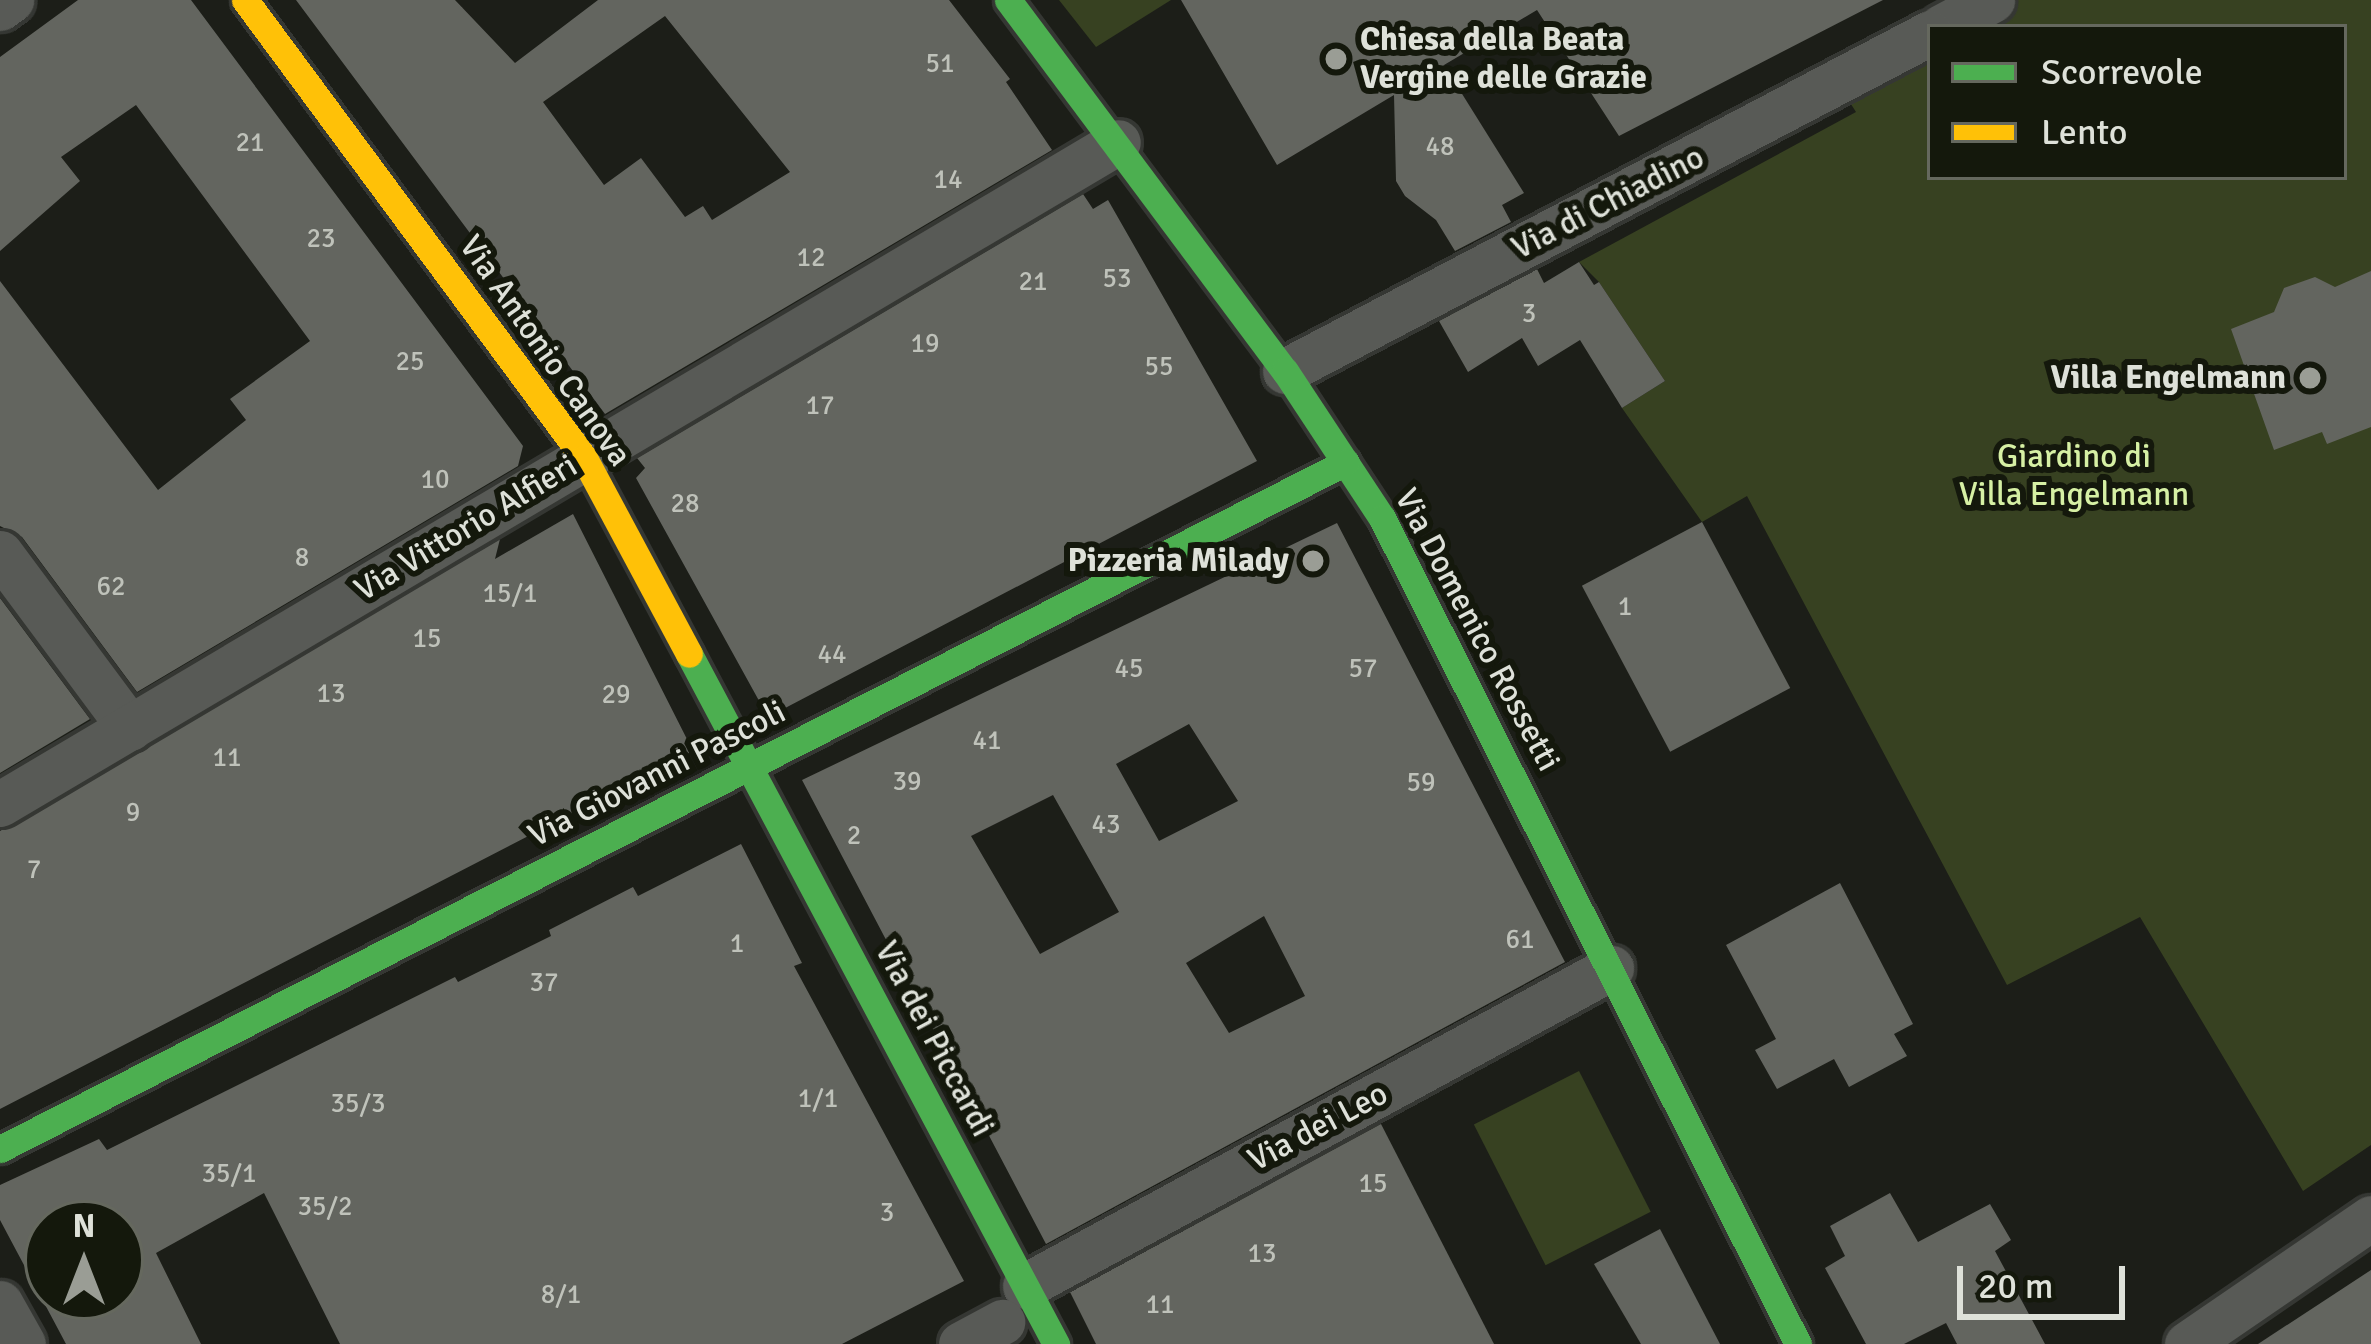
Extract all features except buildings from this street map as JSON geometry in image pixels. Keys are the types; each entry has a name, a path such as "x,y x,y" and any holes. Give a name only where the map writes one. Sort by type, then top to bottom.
{"main road":[{"name":"Via Antonio Canova","path":"244,0 584,458 748,768"},
{"name":"Via Domenico Rossetti","path":"1008,0 1285,371 1382,518 1798,1344"},
{"name":"Via Giovanni Pascoli","path":"0,1149 1346,462"},
{"name":"Via dei Piccardi","path":"748,768 1014,1304 1056,1344"}],"street":[{"path":"0,8 11,0"},
{"path":"1947,24 1992,0"},
{"name":"Via di Chiadino","path":"1285,371 1927,35"},
{"name":"Via Vittorio Alfieri","path":"0,804 1118,142"},
{"path":"0,553 130,728"},
{"name":"Via dei Leo","path":"961,1344 1014,1304 1611,968"},
{"path":"2187,1344 2371,1218"},
{"path":"0,1303 23,1344"}],"green space":[{"path":"1059,0 1171,0 1096,47"},
{"name":"Giardino di Villa Engelmann","path":"2014,0 2371,0 2371,1145 2303,1191 2140,917 2007,985 1747,496 1702,522 1622,408 1665,381 1599,282 1579,262 1856,112 1840,87 1927,44 1927,180 2347,180 2347,24 1966,24"},
{"path":"1579,1071 1651,1212 1546,1265 1474,1125"}],"traffic: fast":[{"path":"1008,0 1285,371 1382,518 1798,1344"},
{"path":"0,1149 1346,462"},
{"path":"689,654 1056,1344"}],"traffic: slow":[{"path":"245,0 584,458 689,654"}],"place":[{"name":"Chiesa della Beata Vergine delle Grazie","path":"1336,59"},
{"name":"Villa Engelmann","path":"2310,378"},
{"name":"Pizzeria Milady","path":"1313,561"}]}
